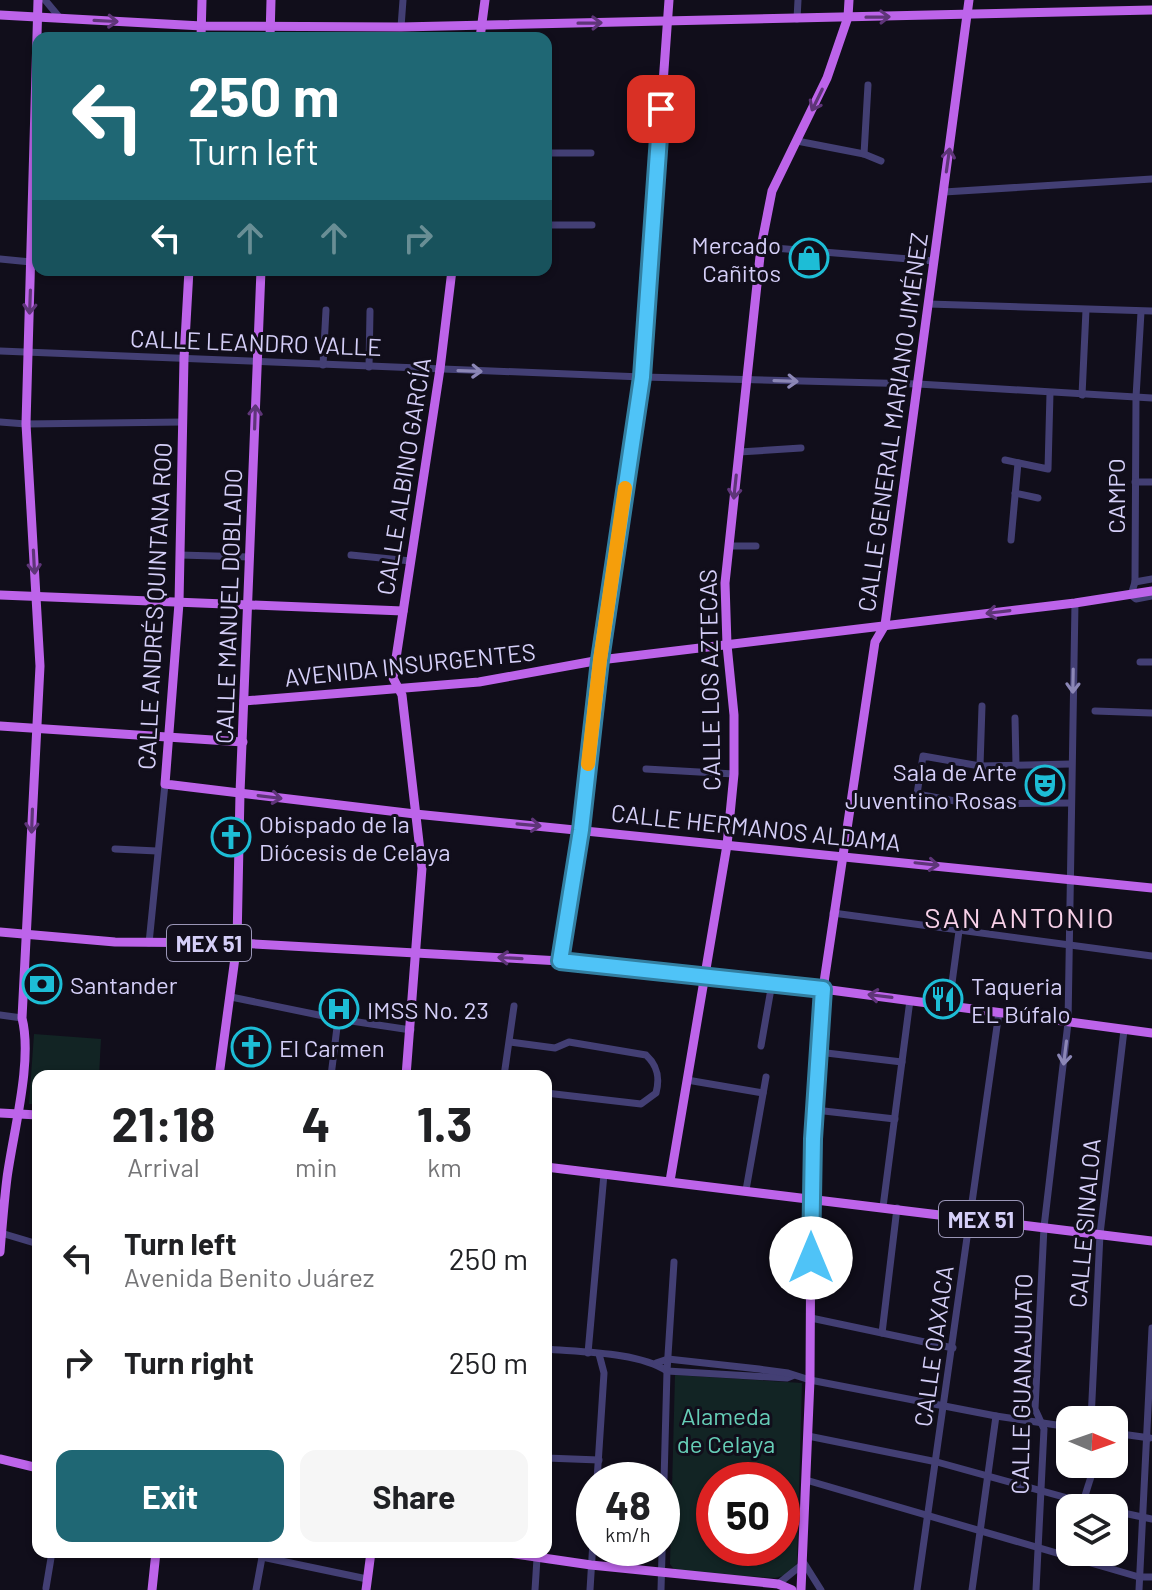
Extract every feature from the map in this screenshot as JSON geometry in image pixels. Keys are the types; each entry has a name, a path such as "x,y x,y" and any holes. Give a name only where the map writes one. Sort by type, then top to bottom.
{"main road":[{"path":"37,32 38,0"},
{"path":"202,0 202,32"},
{"path":"270,32 271,0"},
{"path":"481,32 485,0"},
{"path":"560,961 581,830 600,660 642,377 669,0"},
{"name":"CALLE LOS AZTECAS","path":"670,1181 727,845 734,774 734,715 725,583 761,247 772,191 827,78 848,17 849,0"},
{"name":"CALLE GENERAL MARIANO JIMÉNEZ","path":"801,1590 810,1380 811,1198 823,989 875,642 885,625 969,0"},
{"path":"0,15 202,26 401,27 1152,10"},
{"path":"0,1252 3,1179 18,1115 25,1031 22,1018 40,666 26,424 32,221"},
{"name":"CALLE ANDRÉS QUINTANA ROO","path":"165,784 179,603 189,276"},
{"name":"CALLE MANUEL DOBLADO","path":"220,1070 237,943 261,276"},
{"name":"CALLE ALBINO GARCÍA","path":"407,1070 422,868 402,695 393,678 451,276"},
{"name":"AVENIDA INSURGENTES","path":"244,701 479,682 600,660 1152,594"},
{"path":"0,595 403,611"},
{"path":"0,726 243,742"},
{"name":"CALLE HERMANOS ALDAMA","path":"165,784 415,814 1152,888"},
{"name":"MEX 51","path":"0,932 149,943 237,943 418,952"},
{"path":"418,952 560,961 704,975 1152,1033"},
{"path":"0,1113 32,1115"},
{"name":"MEX 51","path":"552,1168 1152,1241"},
{"path":"0,1459 32,1467"},
{"path":"152,1590 155,1558"},
{"path":"366,1590 370,1558"},
{"path":"537,1558 576,1563"},
{"path":"600,1566 778,1584 792,1590"}],"street":[{"path":"45,0 60,18"},
{"path":"401,27 403,0"},
{"path":"797,19 798,0"},
{"path":"864,154 868,85"},
{"path":"797,141 864,154 881,161"},
{"path":"552,153 591,153"},
{"path":"944,192 1152,179"},
{"path":"552,225 592,225"},
{"path":"761,247 934,261"},
{"path":"0,259 31,262"},
{"path":"928,304 1152,311"},
{"path":"323,365 326,310"},
{"path":"1082,395 1086,310"},
{"path":"369,367 370,311"},
{"name":"CAMPO","path":"1131,595 1135,582 1136,397 1141,312"},
{"name":"CALLE LEANDRO VALLE","path":"0,351 642,377 918,384 1152,398"},
{"path":"1005,460 1048,469 1050,393"},
{"path":"0,422 183,422"},
{"path":"739,452 801,448"},
{"path":"1011,540 1018,463"},
{"path":"1135,482 1152,482"},
{"path":"1015,493 1038,498"},
{"path":"729,546 756,546"},
{"path":"180,555 249,557"},
{"path":"351,555 411,561"},
{"path":"1135,582 1152,579"},
{"name":"CALLE GUANAJUATO","path":"1036,1590 1042,1423 1035,1409 1044,1227 1068,1023 1075,603"},
{"path":"1140,662 1152,662"},
{"path":"980,766 982,706"},
{"path":"1095,711 1152,713"},
{"path":"1015,718 1016,765"},
{"path":"1070,803 971,804 917,794 923,756 980,766 1071,764"},
{"path":"646,769 734,774"},
{"name":"CALLE ANDRÉS QUINTANA ROO","path":"149,943 165,784"},
{"path":"115,849 157,851"},
{"path":"833,913 1152,956"},
{"path":"949,1005 959,931"},
{"path":"761,1046 772,983"},
{"path":"231,997 411,1030"},
{"path":"883,1207 910,1000"},
{"path":"505,1070 514,1006"},
{"name":"CALLE OAXACA","path":"917,1590 999,1012"},
{"path":"0,1015 22,1018"},
{"path":"332,1070 338,1019"},
{"name":"CALLE SINALOA","path":"1092,1406 1100,1234 1124,1030"},
{"path":"510,1042 555,1048 569,1042 646,1055 654,1062 657,1072 656,1093 641,1104 552,1094"},
{"path":"818,1052 902,1062"},
{"path":"746,1190 766,1077"},
{"path":"687,1080 763,1093"},
{"path":"815,1110 895,1119"},
{"path":"588,1353 604,1174"},
{"path":"882,1333 897,1208"},
{"path":"1,1233 32,1242"},
{"path":"665,1462 674,1262"},
{"path":"811,1318 953,1348"},
{"path":"1139,1590 1147,1519 1152,1328"},
{"path":"552,1350 656,1363 667,1371 792,1376"},
{"path":"552,1458 599,1460 604,1373 599,1354"},
{"path":"656,1363 668,1359 788,1373 810,1380 1056,1425"},
{"path":"972,1590 996,1416"},
{"path":"1128,1435 1150,1438"},
{"path":"808,1436 937,1462 1056,1494"},
{"path":"806,1480 1139,1577 1152,1577"},
{"path":"46,1588 51,1558"},
{"path":"256,1590 261,1558"},
{"path":"275,1558 367,1579"},
{"path":"535,1590 537,1558"},
{"path":"778,1584 804,1563 821,1590"},
{"path":"590,1590 591,1566"},
{"path":"661,1590 662,1566"},
{"path":"669,1566 676,1575"}],"green space":[{"path":"34,1034 101,1039 99,1070 32,1070 32,1104 29,1104"},
{"name":"Alameda de Celaya","path":"675,1375 802,1383 800,1462 696,1462 696,1566 795,1566 789,1574 775,1578 676,1572 672,1566 680,1566 680,1462 673,1462"}],"slow traffic":[{"path":"588,764 625,488"}],"place":[{"name":"Mercado Cañitos","path":"809,258"},
{"name":"Sala de Arte Juventino Rosas","path":"1045,785"},
{"name":"Obispado de la Diócesis de Celaya","path":"231,837"},
{"name":"Santander","path":"42,984"},
{"name":"Taqueria EL Búfalo","path":"943,999"},
{"name":"IMSS No. 23","path":"339,1009"},
{"name":"El Carmen","path":"251,1047"}],"district":[{"name":"SAN ANTONIO","path":"1020,917"}],"route":[{"path":"661,109 642,377 600,660 581,830 560,961 823,989 813,1139 811,1258"}]}
